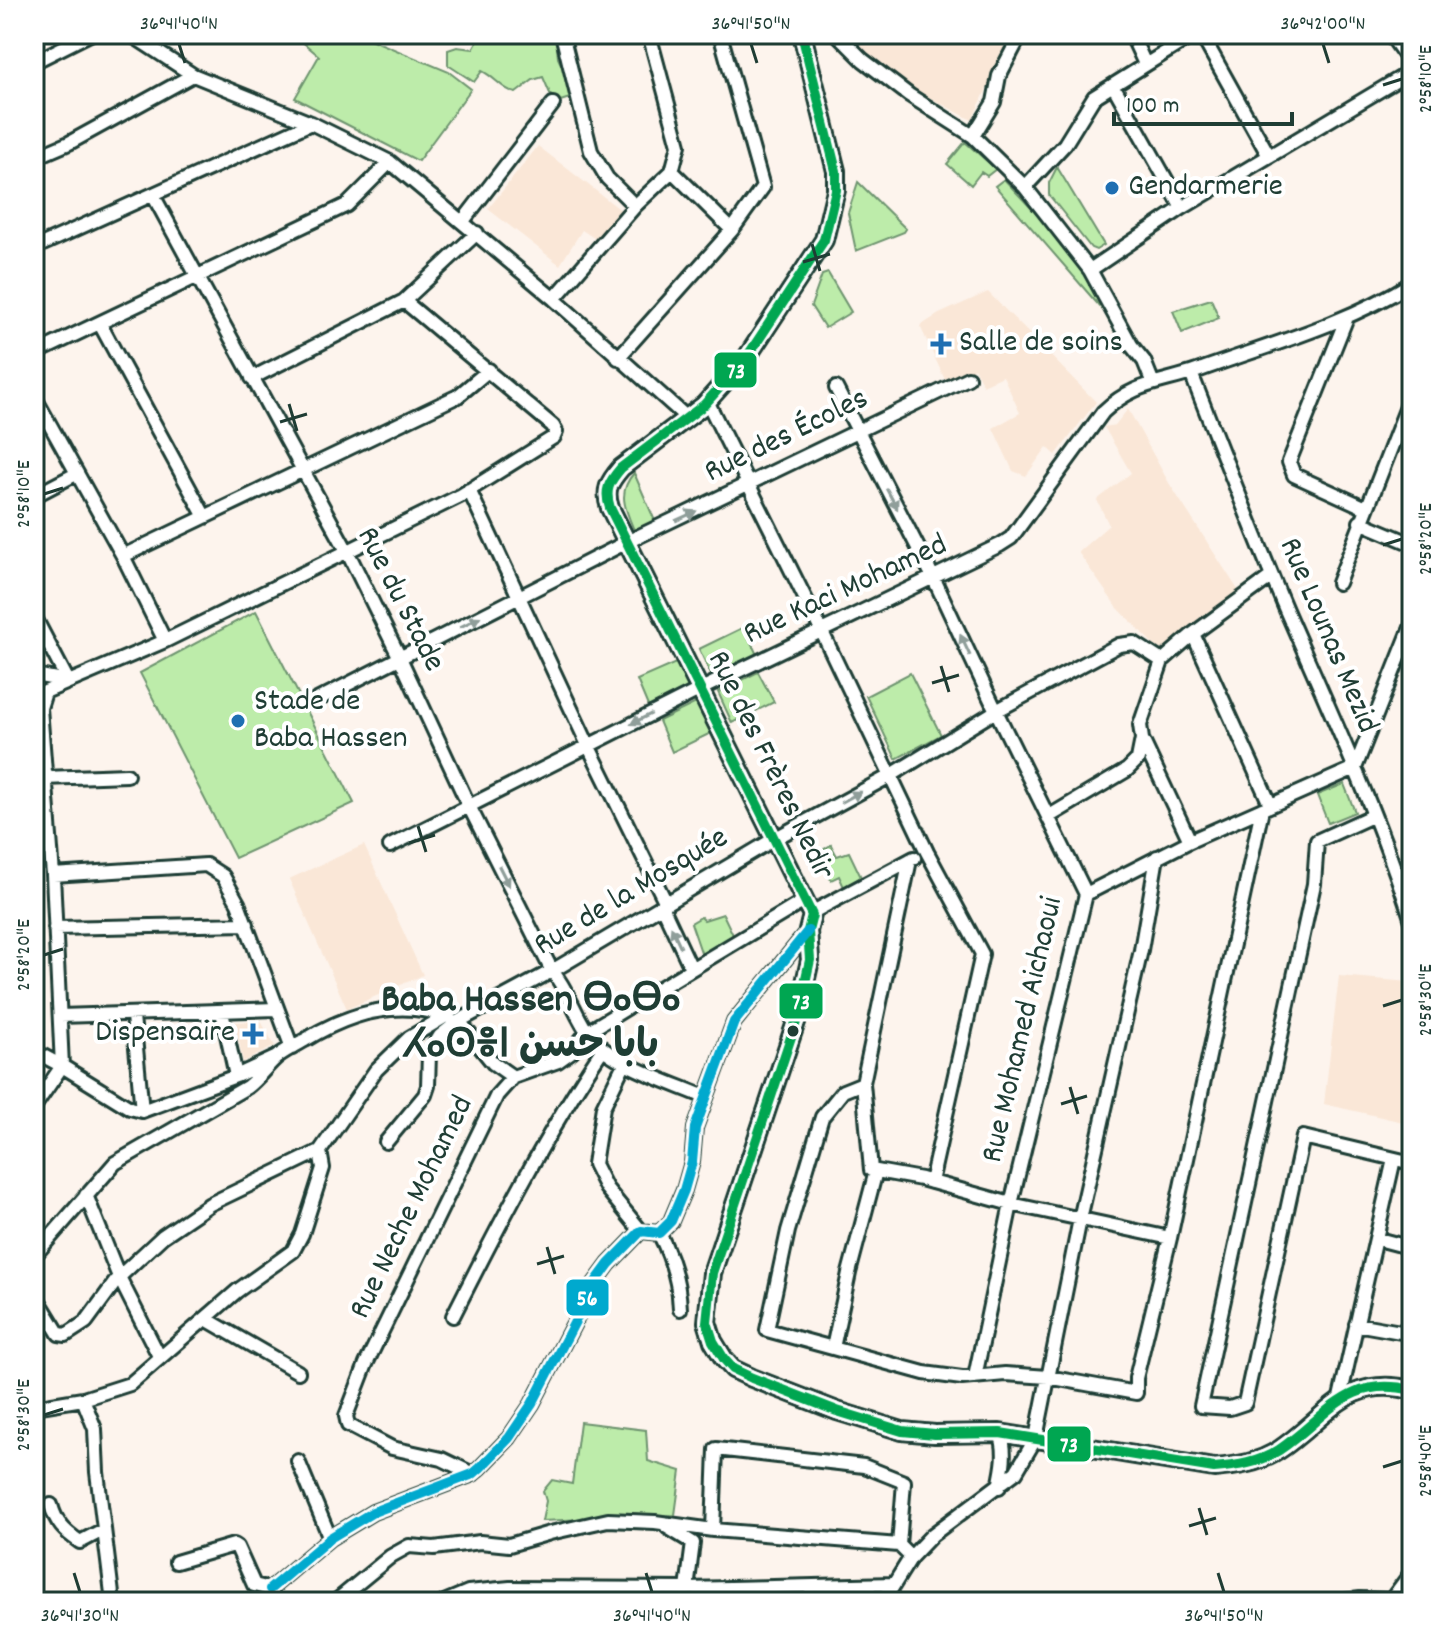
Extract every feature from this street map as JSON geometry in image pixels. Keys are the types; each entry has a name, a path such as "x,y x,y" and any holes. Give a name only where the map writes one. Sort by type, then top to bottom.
{"main road":[{"name":"Rue des Frères Nedir","path":"802,34 836,171 836,190 824,240 747,357 707,401 621,468 610,480 606,491 607,499 808,907 810,960 797,1019 712,1273 707,1322 713,1341 733,1369 837,1411 902,1431 1000,1433 1214,1468 1241,1466 1279,1450 1352,1393 1370,1387 1412,1390"},
{"path":"1393,1601 1412,1575"}],"street":[{"path":"34,62 90,34"},
{"path":"130,34 193,75 311,123 390,162 554,299 686,417"},
{"path":"562,34 591,151 607,178 635,206"},
{"path":"554,299 635,206 672,171 679,145 649,34"},
{"path":"618,358 732,230 763,187 720,34"},
{"path":"837,34 863,60 909,95 973,136 1025,187 1090,270 1131,345 1144,361 1152,381"},
{"path":"973,136 994,102 999,76 1021,34"},
{"path":"1131,34 1145,64"},
{"path":"1025,187 1065,144 1094,97 1195,34"},
{"path":"1201,34 1269,156"},
{"path":"1090,270 1182,208 1412,68 1390,34"},
{"path":"34,158 69,143 193,75"},
{"path":"1113,85 1182,208"},
{"path":"463,221 553,104"},
{"path":"34,248 311,123"},
{"path":"34,354 347,205 390,162"},
{"path":"672,171 732,230"},
{"name":"Rue du Stade","path":"153,195 347,551 552,971 564,985 587,1032 602,1050"},
{"path":"252,378 404,301 477,233"},
{"name":"Rue Kaci Mohamed","path":"390,846 701,689 934,579 1011,538 1113,402 1152,381 1191,373 1347,317 1412,283"},
{"path":"34,1107 62,1066 53,875 44,778 38,759 40,708 45,692 165,641 469,490 554,437 556,432 553,426 404,301"},
{"path":"1347,317 1289,462 1294,475 1366,508"},
{"path":"100,324 205,517"},
{"path":"123,556 458,396 489,370"},
{"name":"Rue Lounas Mezid","path":"1191,373 1272,576 1355,768 1372,816 1406,888 1412,921"},
{"name":"Rue des Écoles","path":"315,701 629,541 968,378"},
{"name":"Rue Mohamed Aichaoui","path":"836,388 934,579 1086,894 1011,1204 975,1377"},
{"path":"1338,583 1412,394"},
{"path":"34,396 123,556 165,641"},
{"path":"707,401 745,486 822,632 927,852 982,954 931,1182"},
{"path":"34,496 76,474"},
{"path":"469,490 520,597 585,747 664,904 691,968"},
{"path":"1360,522 1412,544"},
{"path":"1190,841 1142,739 1140,725 1162,661 1193,634 1272,576"},
{"path":"34,616 68,681"},
{"path":"1086,894 1190,841 1355,768 1412,625"},
{"path":"863,1083 843,1091 822,1117 788,1231 767,1330 924,1373 962,1378 1005,1374 1048,1377 1136,1393 1136,1378 1266,807 1193,634"},
{"name":"Rue de la Mosquée","path":"386,1142 425,1095 429,1054 440,1036 459,1021 552,971 776,838 890,776 996,711 1119,645 1134,643 1162,661"},
{"path":"34,675 68,681"},
{"path":"1048,817 1127,770 1138,759 1142,739"},
{"path":"44,778 127,775"},
{"path":"1372,816 1317,841 1314,884 1201,1406 1230,1408 1245,1403 1303,1137 1412,1163"},
{"path":"34,851 50,849"},
{"name":"Rue Neche Mohamed","path":"473,1474 442,1459 392,1448 348,1425 346,1416 366,1364 497,1095 513,1077 558,1061 572,1051 587,1032 691,968 808,907 927,852"},
{"path":"883,1602 911,1557 932,1535 1016,1472 1036,1438 1080,1219 1134,980 1157,857"},
{"path":"1406,888 1412,858"},
{"path":"910,860 863,1083 871,1170 1170,1238"},
{"path":"53,875 206,865 223,876 247,924 292,1048"},
{"path":"55,928 247,924"},
{"path":"659,1233 671,1221 684,1190 692,1162 695,1128 734,1022 808,931"},
{"path":"60,1016 277,1009"},
{"path":"34,1051 130,1108 142,1111 236,1076 276,1057 335,1022 370,1011 414,1009 431,1010 459,1021 493,1063 513,1077"},
{"path":"222,1012 236,1076"},
{"path":"133,1016 142,1111"},
{"path":"34,1293 59,1334 66,1335 86,1322 119,1277 163,1236 210,1204 320,1151 376,1070 409,1038 446,1016"},
{"path":"453,1316 528,1171 570,1097 602,1050 705,1097"},
{"path":"34,1256 115,1163 247,1087 264,1074 276,1057"},
{"path":"625,1062 603,1107 594,1164 606,1188 641,1231 659,1233"},
{"path":"34,1407 83,1399 130,1384 237,1291 293,1251 302,1234 323,1168 320,1151"},
{"path":"1339,1402 1394,1159"},
{"path":"833,1348 876,1171"},
{"path":"86,1195 119,1277 160,1358"},
{"path":"270,1589 330,1538 373,1512 473,1474 509,1438 536,1396 595,1283 641,1231"},
{"path":"659,1233 670,1255 679,1289 680,1309"},
{"path":"1378,1239 1412,1248"},
{"path":"206,1319 298,1372"},
{"path":"1356,1324 1412,1334"},
{"path":"83,1399 95,1429 103,1530 113,1602"},
{"path":"999,1487 1004,1458 1004,1442 1000,1433"},
{"path":"713,1530 716,1449 864,1466 904,1482 899,1545"},
{"path":"298,1461 330,1538"},
{"path":"51,1505 63,1531 80,1542 103,1530"},
{"path":"335,1602 391,1556 409,1546 434,1548 480,1542 509,1545 608,1520 899,1545 911,1557"},
{"path":"664,1525 693,1543 687,1589"},
{"path":"176,1562 234,1545 254,1585 270,1589"},
{"path":"444,1602 468,1592 510,1588 687,1589 894,1584"},
{"path":"270,1589 275,1602"},
{"path":"1337,1602 1360,1599 1393,1601"}],"shaded area":[{"path":"859,34 1013,34 972,120 889,76 855,44"},
{"path":"538,146 622,211 597,240 582,230 560,265 488,209"},
{"path":"988,292 1096,402 1056,455 1047,447 1026,476 1013,471 993,428 1020,413 1003,376 983,385 974,368 967,375 947,384 920,326"},
{"path":"1128,409 1169,483 1240,593 1166,652 1155,646 1116,606 1078,552 1109,525 1097,500 1131,473 1104,427 1115,425"},
{"path":"364,845 423,975 347,1009 289,879"},
{"path":"1339,976 1410,982 1412,1034 1403,1122 1324,1104"},
{"name":"Dispensaire","path":"261,1021 275,1046 243,1062 235,1022"}],"green space":[{"path":"293,34 358,34 449,72 471,89 418,161 295,98 319,56"},
{"path":"481,34 522,34 542,40 556,37 558,58 568,78 570,98 554,103 543,77 533,80 516,93 482,71 474,82 448,65 448,50 457,47 473,49"},
{"path":"965,142 996,169 987,176 981,172 971,185 947,164"},
{"path":"1057,167 1104,245 1096,250 1091,248 1049,195 1049,183"},
{"path":"1004,179 1087,274 1104,306 1102,309 995,186"},
{"path":"858,182 906,229 856,251 848,213"},
{"path":"828,273 851,312 825,328 811,306 822,275"},
{"path":"1211,299 1219,318 1182,333 1173,311"},
{"path":"634,473 655,521 634,530 624,494"},
{"name":"Stade de Baba Hassen","path":"256,611 354,803 235,858 140,673"},
{"path":"744,627 758,657 713,679 699,649"},
{"path":"678,662 690,690 650,711 637,680"},
{"path":"758,672 774,702 732,723 718,692"},
{"path":"910,673 941,735 896,759 866,696"},
{"path":"698,702 713,732 672,752 659,721"},
{"path":"1344,784 1355,812 1328,823 1317,795"},
{"path":"831,845 837,856 849,852 861,877 844,887 839,876 831,880 818,853"},
{"path":"723,914 735,939 703,958 691,923 701,917 704,920"},
{"path":"580,1422 646,1430 648,1461 681,1471 675,1515 542,1521 546,1501 543,1491 552,1480 572,1484"}],"transit line":[{"name":"73","path":"802,34 836,171 836,190 824,240 747,357 704,405 621,468 608,491 610,508 812,915 808,931 810,960 797,1019 712,1273 707,1322 713,1341 733,1369 837,1411 902,1431 1000,1433 1214,1468 1264,1458 1354,1394 1370,1388 1412,1390"},
{"name":"56","path":"270,1589 330,1538 373,1512 473,1474 509,1438 532,1404 595,1283 609,1264 641,1231 659,1233 671,1221 692,1162 695,1128 734,1022 808,931"}],"place":[{"name":"Gendarmerie","path":"1112,188"},
{"name":"Salle de soins","path":"941,344"},
{"name":"Stade de Baba Hassen","path":"238,721"},
{"name":"Dispensaire","path":"253,1034"}],"district":[{"name":"Baba Hassen ⴱⴰⴱⴰ ⵃⴰⵙⴻⵏ بابا حسن","path":"531,1025"}]}
